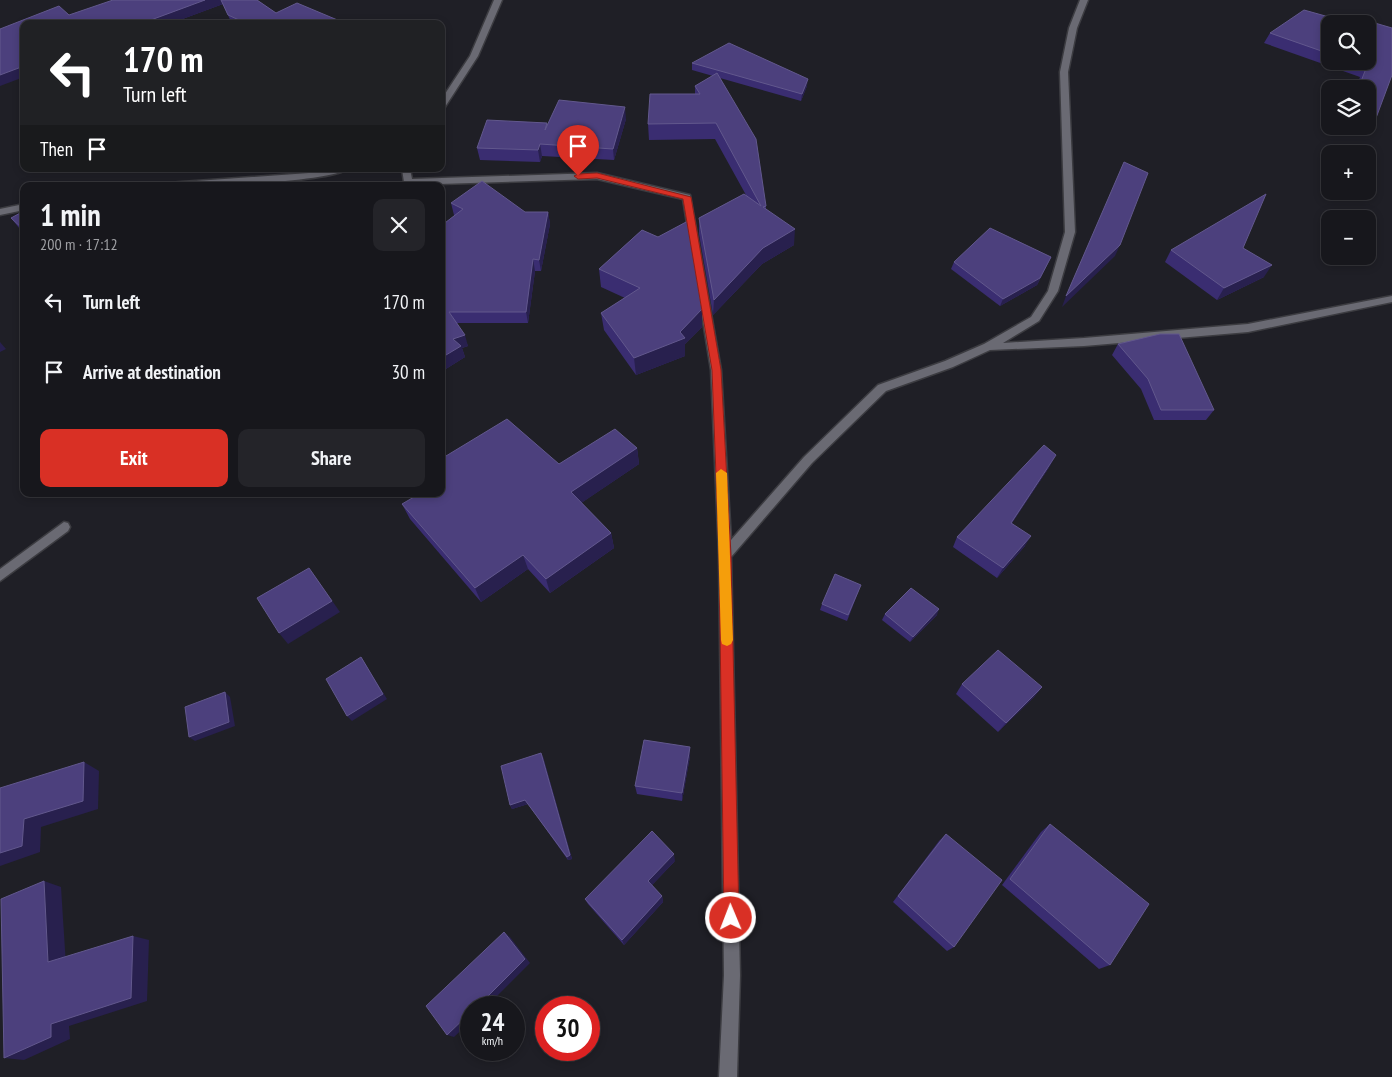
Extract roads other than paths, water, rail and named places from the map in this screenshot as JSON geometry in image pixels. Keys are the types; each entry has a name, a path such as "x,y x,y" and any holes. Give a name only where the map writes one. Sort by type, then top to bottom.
{"street":[{"path":"445,101 474,56 498,0"},
{"path":"725,555 808,460 882,388 949,364 988,347 1035,319 1053,291 1070,232 1064,72 1073,28 1084,0"},
{"path":"224,182 309,176 328,172"},
{"path":"408,182 597,176 687,197 716,370 725,555 732,975 728,1077"},
{"path":"0,212 20,208"},
{"path":"988,347 1084,342 1248,328 1392,299"},
{"path":"0,576 64,527"}]}
